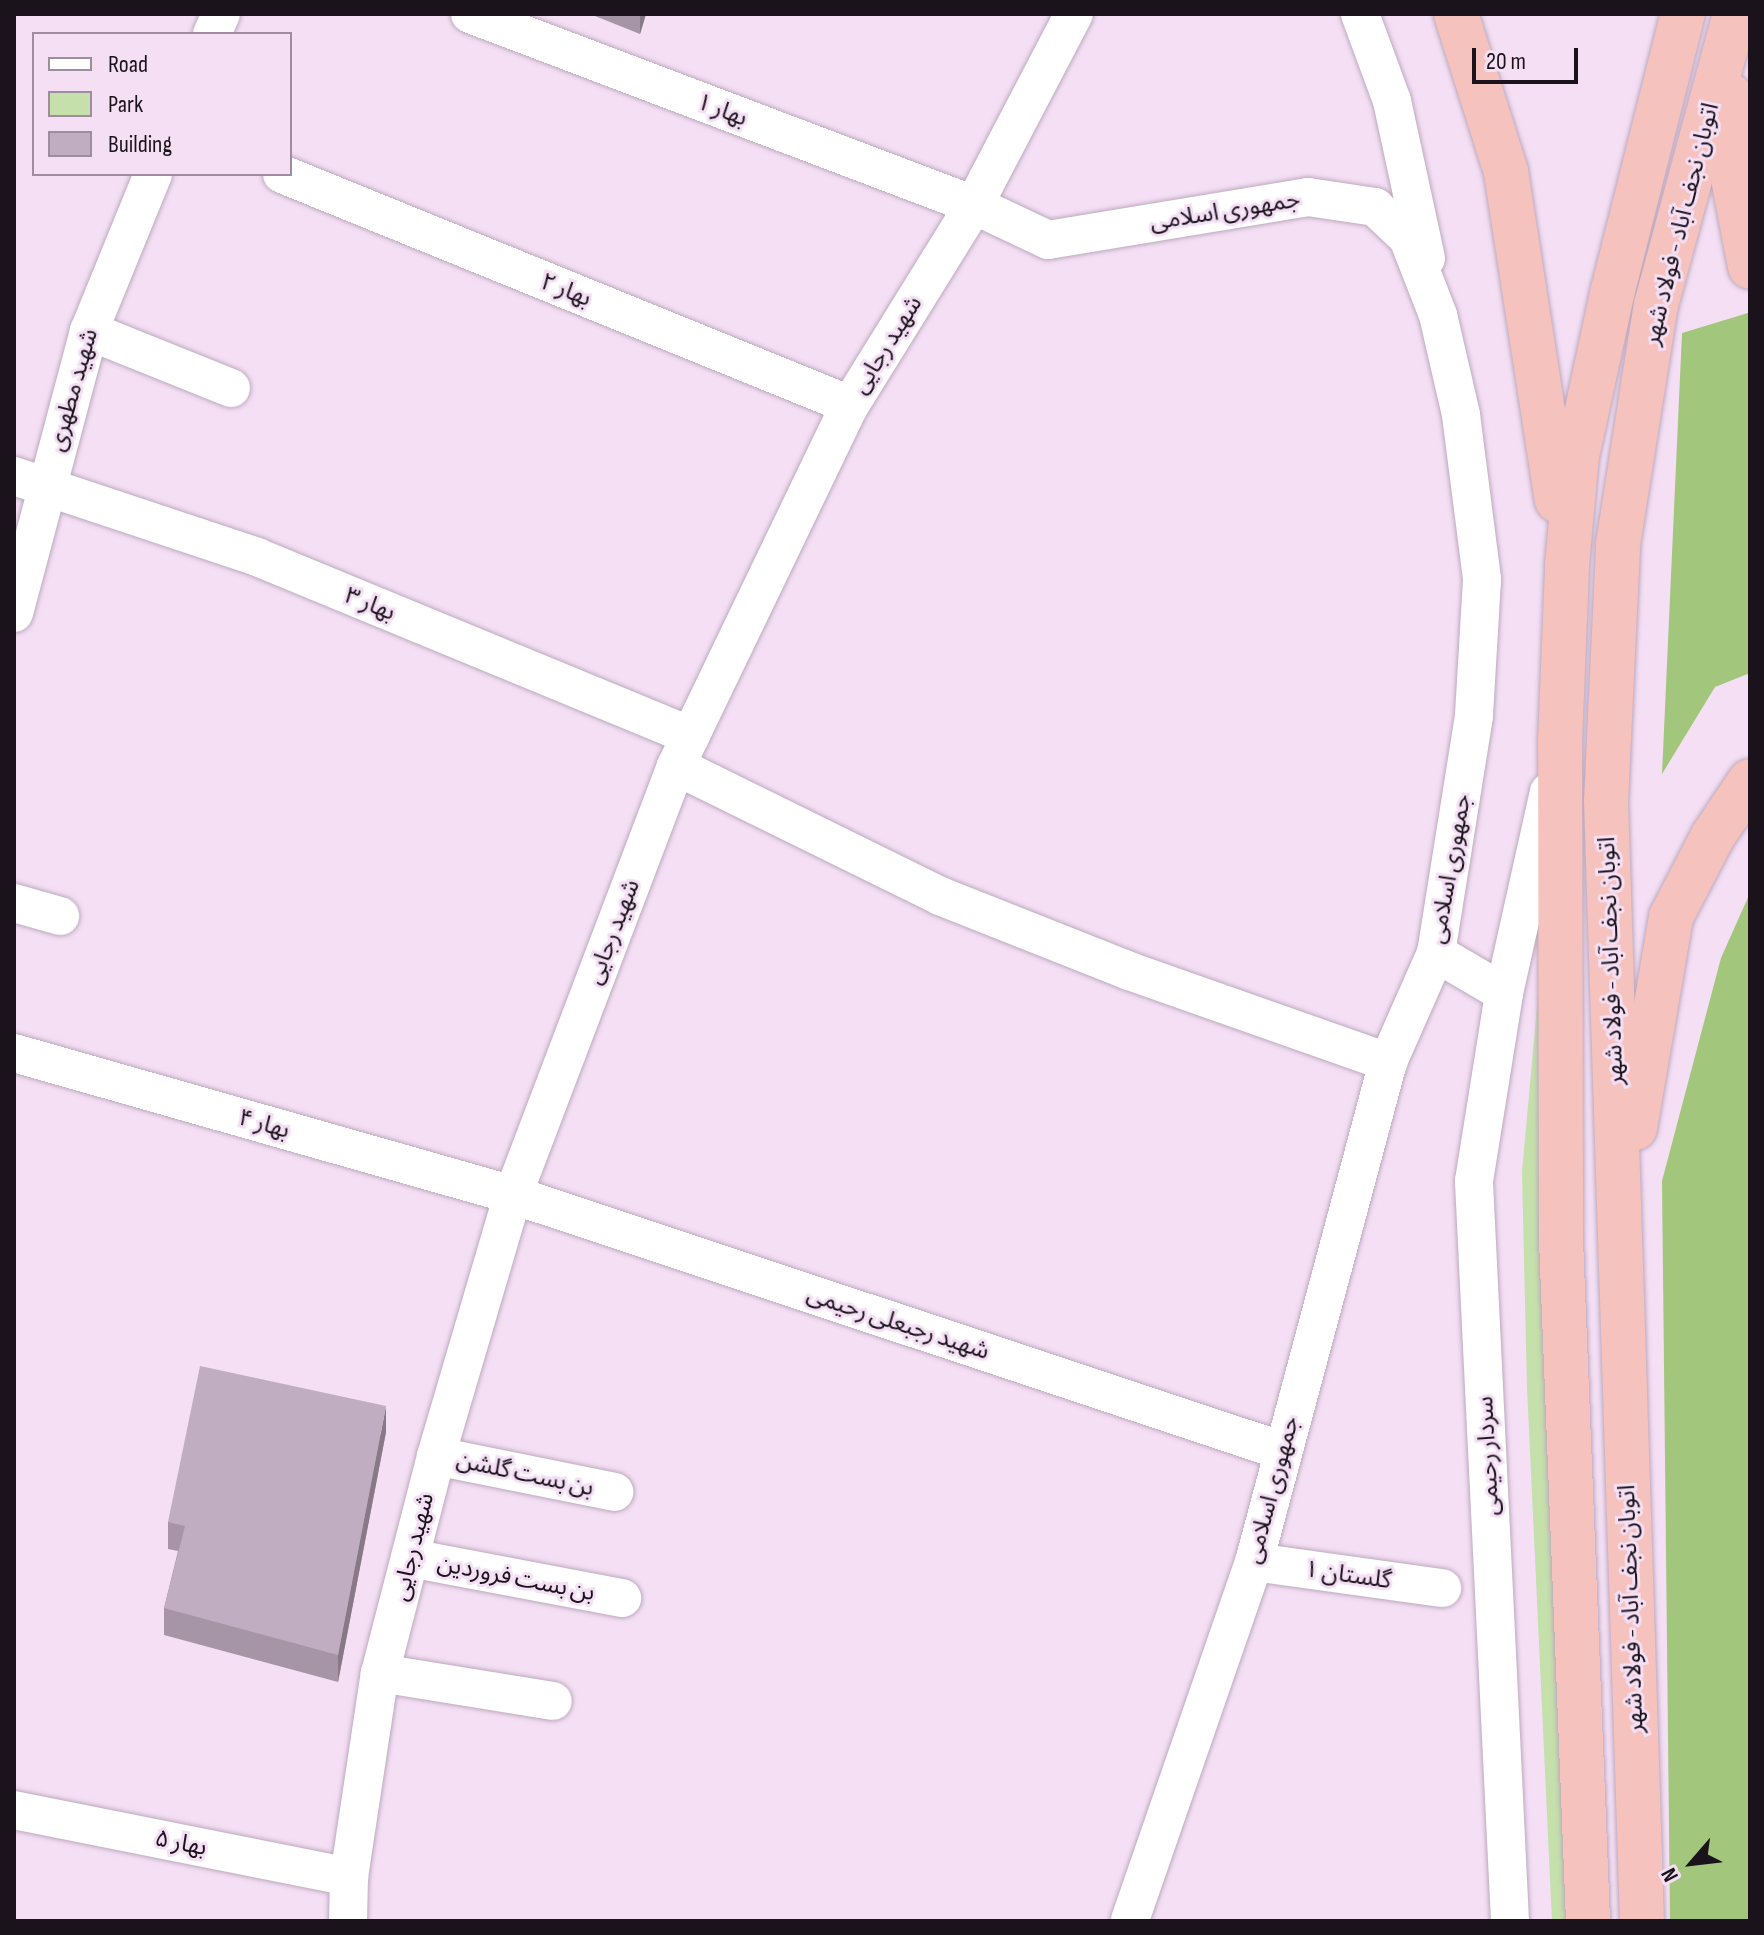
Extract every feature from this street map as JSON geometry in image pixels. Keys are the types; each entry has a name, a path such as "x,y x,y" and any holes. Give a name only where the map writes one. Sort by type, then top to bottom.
{"highway":[{"path":"1456,14 1506,172 1567,565"},
{"name":"اتوبان نجف آباد - فولاد شهر","path":"1588,1921 1561,1239 1560,743 1567,565 1580,441 1683,14"},
{"path":"1737,14 1726,142 1750,267"},
{"name":"اتوبان نجف آباد - فولاد شهر","path":"1642,1921 1606,802 1618,544 1656,305 1737,14"},
{"path":"1618,1225 1671,917 1713,836 1750,781"}],"street":[{"name":"بهار ۱","path":"470,14 974,205"},
{"name":"شهید رجایی","path":"348,1921 349,1877 380,1673 436,1456 513,1195 684,751 850,405 974,205 1074,14"},
{"path":"1360,14 1392,101 1438,315"},
{"name":"شهید مطهری","path":"14,613 29,481 152,176"},
{"name":"بهار ۲","path":"287,176 850,405"},
{"name":"جمهوری اسلامی","path":"974,205 1048,240 1308,197 1375,207 1408,238 1438,315 1461,415 1482,580 1474,716 1436,953 1388,1062 1254,1562 1130,1921"},
{"path":"89,331 231,388"},
{"name":"بهار ۳","path":"29,481 257,557 684,751 940,896 1129,971 1388,1062"},
{"name":"سردار رحیمی","path":"1510,1921 1474,1181 1504,993 1560,743"},
{"path":"14,903 60,916"},
{"path":"1436,953 1504,993"},
{"name":"بهار ۴","path":"14,1053 513,1195"},
{"name":"شهید رجبعلی رحیمی","path":"513,1195 1283,1451"},
{"name":"بن بست گلشن","path":"436,1456 614,1492"},
{"name":"بن بست فروردین","path":"410,1558 622,1598"},
{"name":"گلستان ۱","path":"1254,1562 1442,1588"},
{"path":"380,1673 553,1701"},
{"name":"بهار ۵","path":"14,1810 349,1877"}],"green space":[{"path":"1748,313 1750,673 1715,687 1662,774 1682,333"},
{"path":"1750,893 1750,1921 1670,1921 1662,1181 1721,958"},
{"path":"1550,991 1576,1921 1552,1921 1527,1387 1522,1172 1538,996"}],"building":[{"path":"200,1366 386,1406 338,1655 164,1608 185,1526 168,1522"}]}
